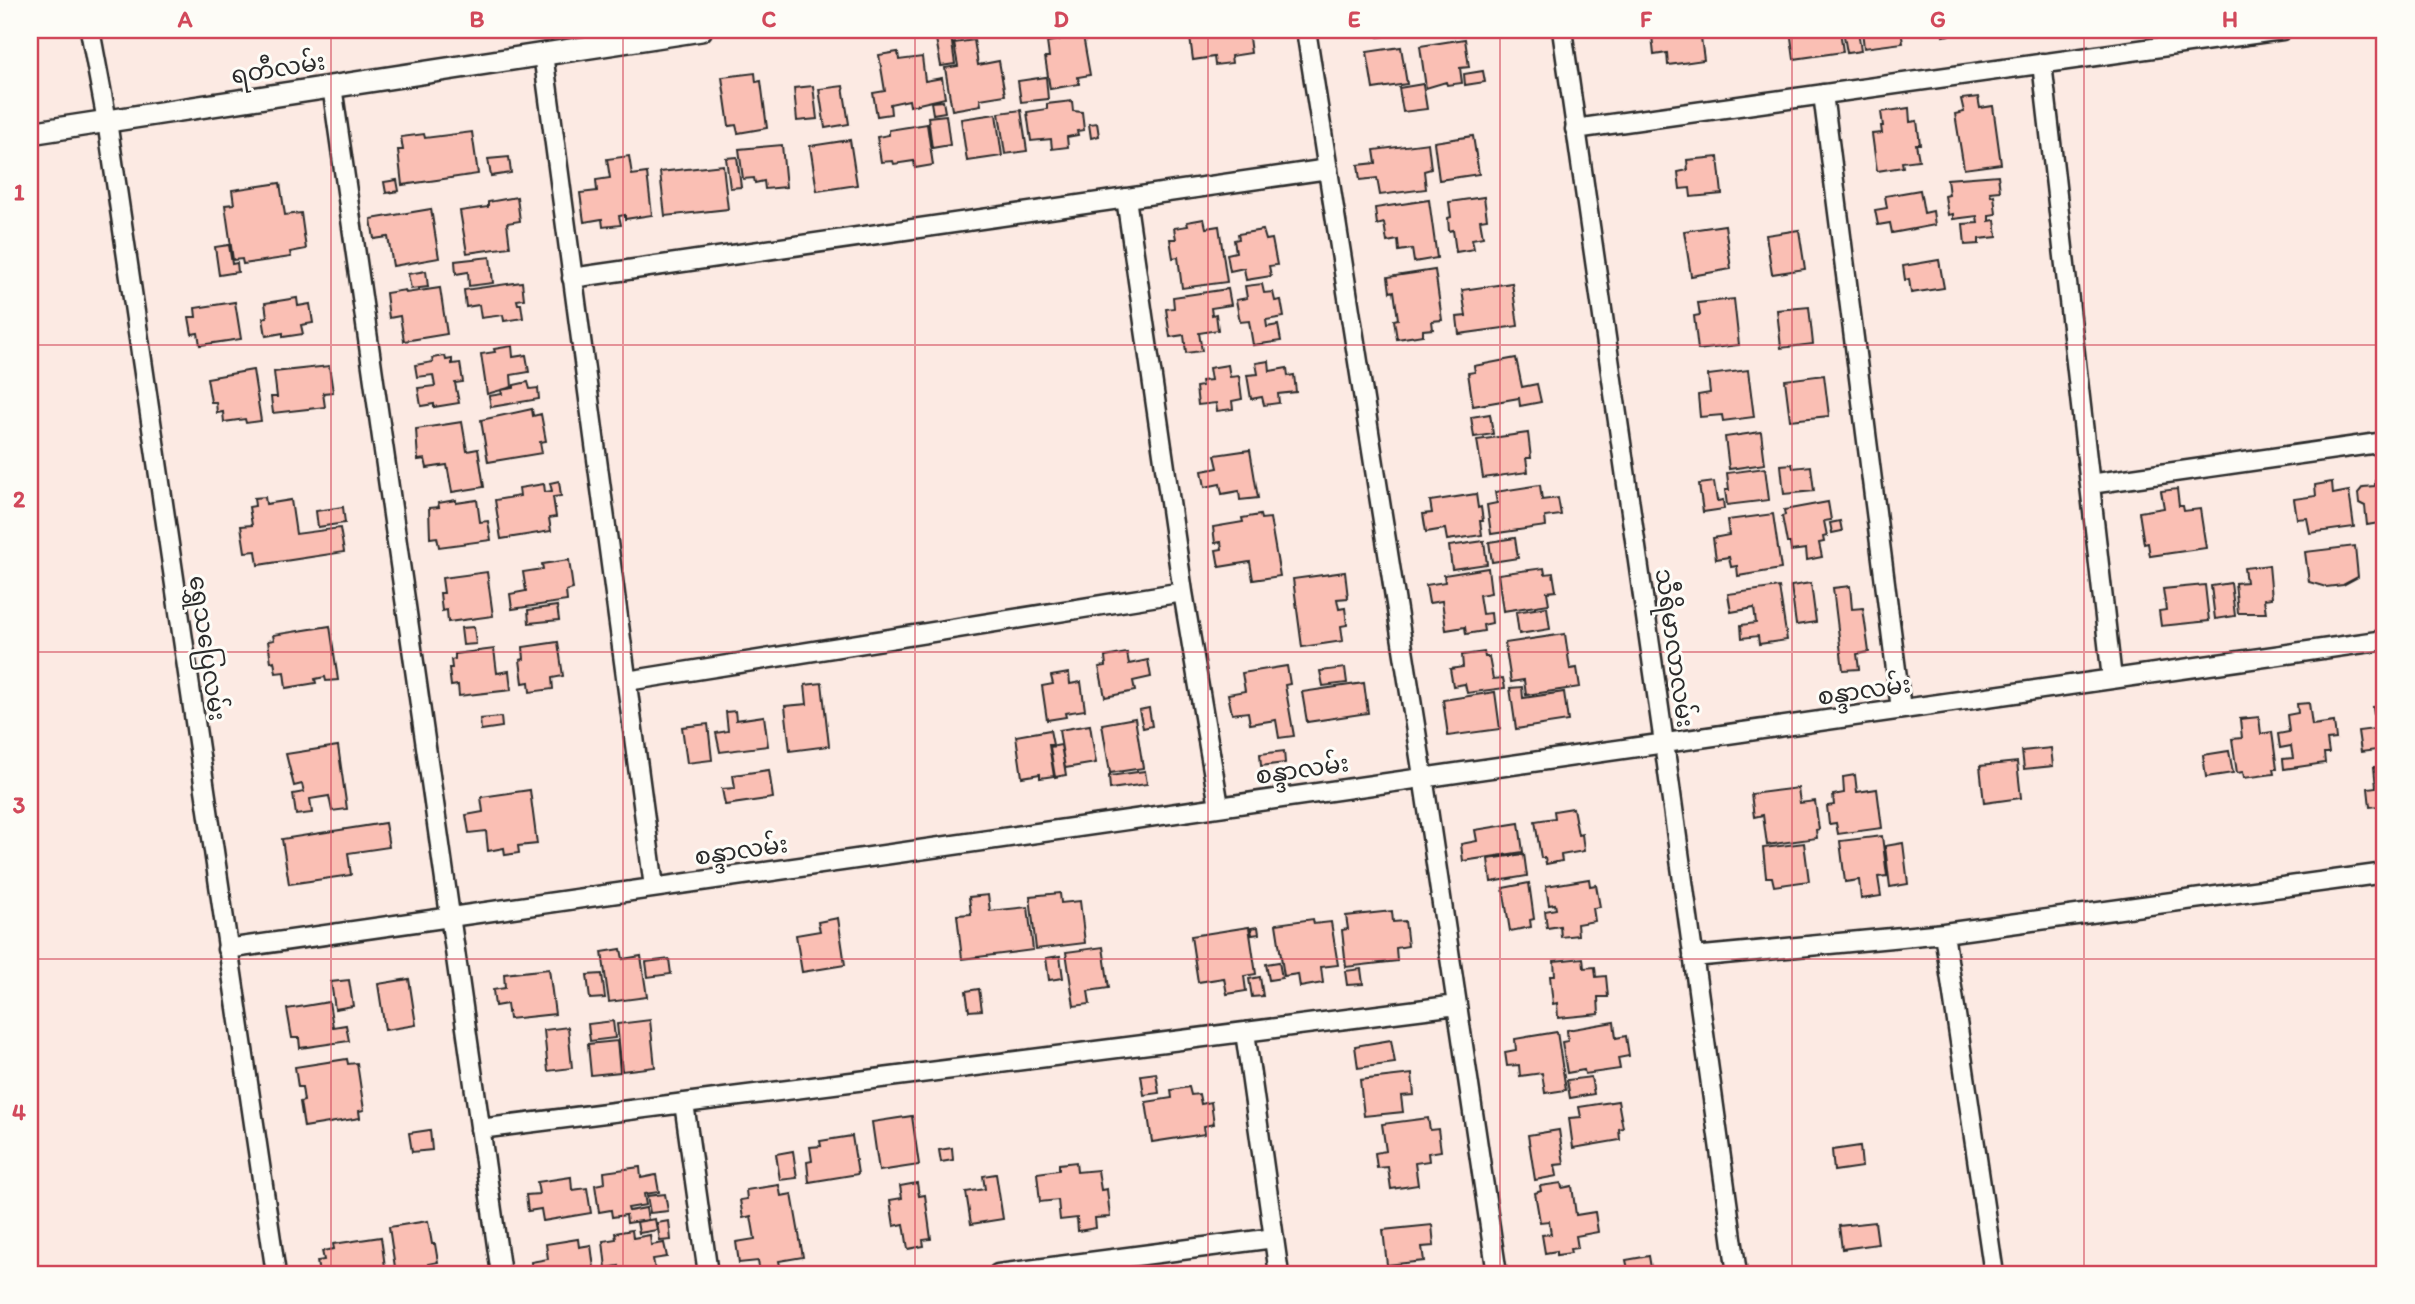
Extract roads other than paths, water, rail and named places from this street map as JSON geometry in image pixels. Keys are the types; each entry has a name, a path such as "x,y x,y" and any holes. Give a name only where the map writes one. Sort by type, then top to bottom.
{"street":[{"name":"ရွှေသပြေလမ်း","path":"90,30 107,121 276,1274"},
{"name":"ရတီလမ်း","path":"30,133 701,30"},
{"path":"1306,30 1423,776 1497,1274"},
{"name":"သီရိမာလာလမ်း","path":"1562,30 1737,1274"},
{"path":"1575,129 2282,30"},
{"path":"543,54 654,887"},
{"path":"2042,64 2112,679"},
{"path":"332,86 501,1274"},
{"path":"1823,94 1901,709"},
{"path":"572,278 1328,169"},
{"path":"1126,198 1183,592 1219,806"},
{"path":"2090,484 2385,442"},
{"path":"627,681 1183,592"},
{"name":"စန္ဒာလမ်း","path":"227,949 2385,640"},
{"path":"1693,957 1944,933 2385,873"},
{"path":"1944,933 1994,1274"},
{"path":"480,1129 1457,1005"},
{"path":"1245,1032 1279,1274"},
{"path":"684,1103 708,1274"},
{"path":"998,1274 1274,1238"}]}
